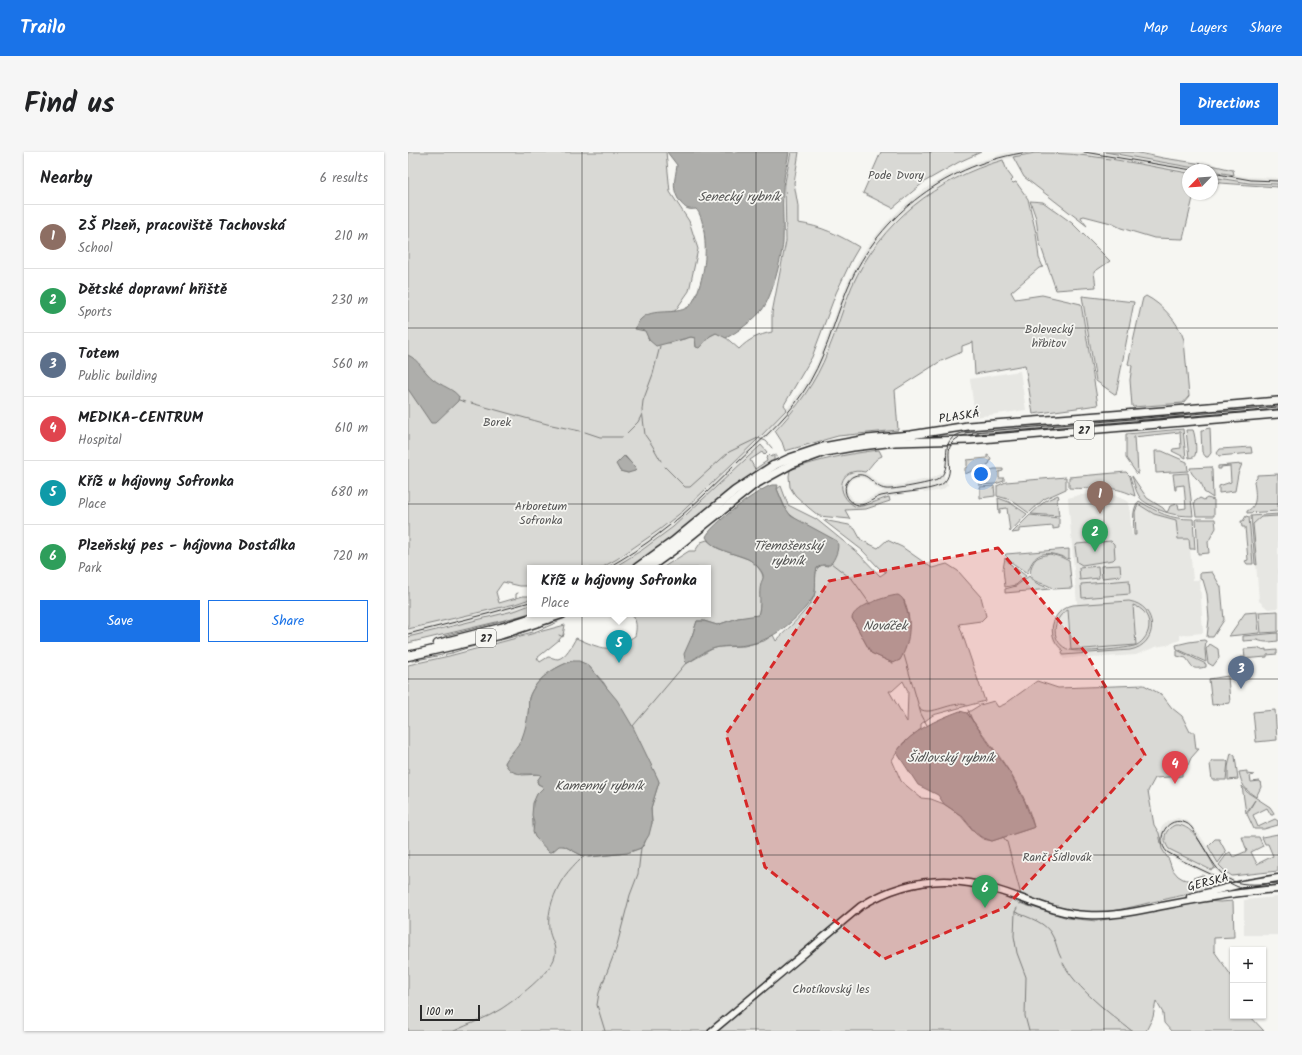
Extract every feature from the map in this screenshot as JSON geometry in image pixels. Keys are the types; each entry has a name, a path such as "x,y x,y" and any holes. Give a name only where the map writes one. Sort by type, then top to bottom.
{"highway":[{"name":"PLASKÁ","path":"675,545 735,491 773,466"},
{"name":"27","path":"642,565 675,545"},
{"name":"27","path":"652,565 675,545"},
{"name":"27","path":"408,651 501,628 536,617"},
{"name":"27","path":"408,656 502,634 553,617"}],"main road":[{"name":"PLASKÁ","path":"773,466 818,448 840,443 918,434 968,426 1278,401"},
{"name":"PLASKÁ","path":"675,545 754,485 792,464 825,452 895,442 961,440 1278,414"}],"street":[{"name":"GERSKÁ","path":"1144,909 1242,884 1278,878"},
{"name":"GERSKÁ","path":"712,1031 860,906 887,892 915,883 940,881 958,882 994,889 1043,907 1087,915 1110,915 1241,893 1278,889"}],"highlighted area":[{"path":"998,548 1086,653 1145,755 1006,907 884,959 765,867 726,734 829,581"}],"shaded area":[{"path":"1009,152 1105,152 1182,166 1182,172 1089,156 1035,153 1006,159 964,173 936,189 900,217 890,227 871,252 852,285 822,365 808,391 791,413 747,458 673,527 618,565 606,565 669,522 723,472 787,409 803,387 817,363 847,283 866,248 886,223 911,199 947,175 976,162"},
{"path":"1218,172 1249,177 1278,178 1278,184 1249,183 1218,178"},
{"path":"1020,371 1026,410 975,417 970,379"},
{"path":"1253,405 1278,412 1203,417 1203,411"},
{"path":"1184,413 1185,418 963,437 960,434 961,432 965,431"},
{"path":"859,470 865,472 880,484 886,486 894,486 932,478 943,473 948,485 942,490 924,493 923,491 894,496 881,499 865,506 856,507 846,500 842,492 842,484 845,476","holes":["858,477 866,479 878,489 884,491 861,502 853,500 847,487 851,480"]},
{"path":"1109,493 1129,502 1132,535 1136,535 1135,512 1138,504 1154,514 1176,520 1189,538 1193,580 1200,580 1203,633 1180,635 1180,640 1167,645 1155,647 1136,655 1064,659 1062,657 1061,650 1053,641 1051,627 1054,618 1061,609 1077,604 1068,498 1079,495"},
{"path":"1278,516 1278,608 1268,609 1259,601 1253,524 1261,517"},
{"path":"527,600 527,606 517,610 408,637 408,629"},
{"path":"1178,818 1188,821 1229,877 1238,882 1224,886 1220,881 1173,858 1163,851 1159,833 1168,821","holes":["1175,825 1186,826 1198,841 1217,872 1225,879 1169,849 1165,841 1171,827"]},
{"path":"1278,897 1278,935 1244,935 1244,900"}],"green space":[{"path":"408,152 666,152 670,192 689,221 698,249 689,291 675,311 647,315 646,331 649,340 670,343 691,337 695,338 696,347 716,333 723,335 739,349 754,338 772,332 772,313 786,241 785,182 791,152 799,152 794,183 798,206 798,223 814,226 830,232 859,247 836,293 812,357 784,405 787,409 683,511 659,530 617,559 606,565 527,565 527,586 503,582 496,592 499,603 527,596 527,600 408,629","holes":["625,456 636,469 628,473 620,471 619,467"]},
{"name":"Pode Dvory","path":"881,152 981,152 959,162 924,182 893,208 863,193"},
{"path":"1105,152 1135,152 1203,164 1182,164 1182,166"},
{"path":"1035,153 1073,154 1131,162 1182,172 1182,200 1193,200 1183,239 1154,238 1121,228 1111,223 1084,216 1081,217 1087,226 1024,177 1013,157"},
{"name":"Bolevecký hřbitov","path":"1003,160 1007,171 1013,179 1011,181 1013,183 1016,182 1028,199 1036,233 1039,258 1043,267 1039,268 1011,292 1015,299 1042,295 1081,304 1098,405 1033,414 1025,365 975,374 973,342 962,346 962,352 941,361 895,390 898,430 838,436 785,451 782,442 775,431 798,404 818,373 852,286 864,263 878,242 913,206 933,191 978,168"},
{"path":"1218,166 1233,170 1234,175 1218,172"},
{"path":"1218,178 1249,183 1278,184 1278,187 1218,182"},
{"path":"1030,201 1043,202 1072,223 1110,261 1094,272 1096,287 1056,290 1039,241 1036,218"},
{"path":"1082,296 1134,302 1116,395 1096,381"},
{"path":"1146,296 1164,309 1182,334 1184,340 1189,396 1183,403 1132,406 1130,380 1132,366 1128,364 1143,298"},
{"path":"1135,416 1136,420 1185,416 1185,420 966,437 963,437 977,435 977,431 961,432 965,430"},
{"path":"1210,428 1211,453 1208,457 1206,457 1202,452 1201,431"},
{"path":"1183,429 1186,458 1172,451 1173,449 1181,448 1180,432 1134,437 1135,453 1137,454 1137,474 1126,458 1126,434"},
{"path":"1186,430 1193,430 1196,442 1195,455 1189,458"},
{"path":"761,445 767,452 764,455 762,452 750,460 755,469 767,461 766,458 769,455 771,457 774,455 774,462 755,472 735,486 668,541 637,563 633,565 618,565 642,550 673,527"},
{"path":"1251,447 1252,453 1219,456 1217,453 1220,449"},
{"path":"879,450 882,456 879,457 865,472 856,471 849,473 842,482 842,489 849,502 856,507 889,497 890,501 866,509 845,510 850,519 819,516 795,495 790,487 790,470 834,457"},
{"path":"1155,451 1162,451 1187,462 1188,471 1156,473"},
{"path":"987,455 991,459 989,464 965,474 967,460 987,458"},
{"path":"1242,464 1238,474 1235,491 1219,493 1219,486 1231,482 1230,466 1221,467 1221,469 1218,469 1218,466"},
{"path":"1211,467 1213,498 1204,492 1202,484 1192,474 1190,468"},
{"path":"994,469 1003,469 1003,471 999,472 999,478 1004,478 1004,481 995,484 979,485 979,476"},
{"path":"1126,472 1130,476 1135,496 1110,488 1069,488 1069,477"},
{"path":"1188,473 1193,516 1166,512 1170,506 1178,504 1179,509 1186,508 1184,485 1176,486 1176,490 1173,474"},
{"path":"1278,474 1278,511 1247,513 1255,502 1254,481 1257,478 1257,475"},
{"path":"1132,476 1147,498 1163,508 1166,512 1159,510 1141,499"},
{"path":"1066,477 1066,489 1044,499 1029,513 1011,500 997,496 997,486 1006,482"},
{"name":"Ranč Šídlovák","path":"781,486 788,505 816,519 859,554 880,576 886,572 879,568 862,550 823,520 849,525 855,529 861,540 878,548 887,540 902,547 932,568 947,564 958,571 981,597 986,616 981,621 959,624 985,701 933,715 921,724 921,729 903,743 892,760 901,781 921,798 931,799 944,804 960,815 976,834 983,839 992,841 1032,828 1034,827 1029,811 1015,781 997,753 967,713 980,705 994,701 998,707 1005,704 1037,681 1058,688 1144,685 1162,695 1172,708 1182,716 1190,732 1194,732 1196,749 1199,749 1191,758 1188,765 1182,765 1182,776 1155,778 1148,791 1154,825 1159,833 1162,849 1169,860 1172,869 1178,876 1191,881 1193,878 1202,875 1215,882 1217,885 1216,888 1118,910 1088,912 1052,906 978,881 943,878 908,883 875,894 859,903 707,1031 408,1031 408,665 449,656 565,625 563,635 559,640 537,658 540,662 548,657 558,659 561,658 571,647 576,638 604,648 613,648 618,646 635,636 636,625 634,617 711,617 711,565 667,565 689,551 695,551 701,542 707,540 717,548 748,559 757,566 763,576 763,588 759,612 755,617 738,618 717,625 704,621 697,621 690,642 686,664 712,649 719,647 744,646 764,641 773,635 776,641 803,613 812,601 815,592 817,568 822,565 828,566 796,519 787,512 777,489","holes":["904,600 909,617 908,634 893,663 871,653 852,618","572,661 588,665 604,683 659,782 651,808 652,823 644,845 641,848 627,853 589,857 583,856 559,845 552,852 538,839 534,834 533,829 535,799 537,794 543,788 543,786 538,784 537,781 541,774 522,775 505,763 524,735 528,719 529,698 532,691 546,675","903,681 908,691 907,722 889,691 892,691"]},
{"path":"994,486 995,496 980,498 980,487"},
{"path":"1058,495 1059,516 1031,514 1045,501"},
{"path":"998,498 1009,502 1027,514 1010,532 1007,508 1000,509 999,513"},
{"path":"1200,498 1204,500 1207,498 1214,500 1214,516 1196,516 1194,502"},
{"path":"1139,501 1164,514 1177,518 1193,519 1195,549 1190,549 1189,539 1178,539 1176,520 1154,514 1138,504 1135,512 1136,535 1134,535 1134,513 1136,504"},
{"path":"1278,514 1278,516 1261,517 1253,524 1257,565 1255,564 1251,516"},
{"path":"1030,515 1059,518 1059,528 1053,529 1053,526 1019,529 1019,532 1012,533"},
{"path":"1246,516 1249,517 1253,564 1247,564 1245,561 1248,560 1245,527 1242,527 1241,521 1243,521"},
{"path":"1196,519 1215,519 1216,528 1208,542 1209,553 1198,554"},
{"path":"1111,541 1114,544 1115,558 1113,560 1082,565 1077,562 1075,547 1077,544"},
{"path":"1069,549 1069,559 1050,554 1037,557 1031,564 1027,573 1011,562 1005,555 1006,554"},
{"path":"1050,554 1069,561 1072,588 1053,589 1047,585 1035,581 1031,576 1032,566 1035,560"},
{"path":"1005,558 1026,576 1016,585 1005,587 1003,569"},
{"path":"1120,565 1121,576 1102,578 1101,566"},
{"path":"1098,566 1099,578 1080,580 1079,568"},
{"path":"1212,572 1221,587 1224,620 1213,637 1207,637 1209,619 1207,594 1203,580 1200,579 1200,573"},
{"path":"1029,576 1034,582 1050,589 1005,593 1005,589 1016,586"},
{"path":"1129,580 1130,594 1082,598 1081,584"},
{"path":"1129,601 1139,604 1146,610 1150,617 1152,626 1150,634 1140,647 1130,650 1063,655 1062,652 1064,651 1054,639 1052,632 1053,625 1059,612 1073,605","holes":["1133,605 1142,610 1149,621 1146,636 1137,645 1114,649 1075,651 1070,650 1063,647 1056,637 1055,631 1058,619 1068,610 1071,650 1136,645"]},
{"path":"527,606 527,615 408,643 408,637 517,610"},
{"path":"1278,611 1278,632 1261,633 1259,612"},
{"path":"1257,612 1259,633 1229,636 1245,613"},
{"path":"1278,633 1278,641 1243,641 1243,636"},
{"path":"1204,640 1206,641 1206,662 1177,649 1176,645"},
{"path":"1210,644 1218,649 1219,658 1213,666 1208,663 1206,649"},
{"path":"1260,648 1261,650 1266,649 1266,651 1277,650 1277,654 1267,655 1267,657 1241,659 1240,657 1245,657 1244,649"},
{"path":"1177,650 1206,664 1206,667 1193,667 1186,658 1177,656"},
{"path":"1228,676 1230,703 1212,705 1209,679"},
{"path":"1275,710 1277,740 1256,742 1253,712"},
{"path":"1231,753 1235,756 1238,779 1228,780 1228,767"},
{"path":"1212,761 1228,762 1226,780 1212,780 1210,764"},
{"path":"1247,771 1247,774 1254,775 1250,776 1251,782 1260,781 1261,787 1256,797 1246,789 1241,780 1239,772"},
{"path":"1242,786 1247,792 1270,807 1274,813 1271,815 1267,808 1253,815 1258,827 1275,819 1278,821 1278,825 1264,829 1254,829 1247,814 1255,800 1246,813"},
{"path":"1175,825 1182,826 1194,834 1215,868 1211,870 1169,849 1165,842 1166,832"},
{"path":"1278,834 1278,871 1232,876 1219,865 1230,852 1233,857 1247,851 1242,837 1259,837 1263,846 1251,852 1257,864 1273,856 1268,844 1265,844 1262,837"},
{"path":"1215,839 1219,839 1226,852 1218,863 1208,846"},
{"name":"Chotíkovský les","path":"943,883 973,887 993,892 1025,905 1068,918 1096,921 1206,901 1233,901 1234,937 1214,938 1214,951 1230,974 1230,1019 1253,1019 1264,1031 1171,1031 1164,1023 1163,1013 1156,1001 1153,1017 1146,1031 717,1031 862,908 901,892"}],"water":[{"name":"Senecký rybník","path":"667,152 789,152 783,186 783,243 773,288 766,304 759,314 740,329 726,338 716,333 710,336 699,348 696,347 695,338 691,337 656,346 649,340 645,331 635,329 638,322 646,315 658,312 683,310 692,304 698,291 704,268 705,245 701,218 696,209 686,208 677,197 674,184 677,165"},
{"path":"408,355 412,357 433,379 457,394 459,397 458,401 435,423 431,423 408,389"},
{"path":"624,456 636,468 635,471 628,473 620,471 616,464"},
{"name":"Třemošenský rybník","path":"772,485 778,485 777,489 784,506 791,516 837,541 838,547 835,557 830,565 822,565 817,568 813,598 799,615 786,627 755,643 712,649 686,664 684,654 697,621 704,621 717,625 738,618 758,615 760,607 760,588 763,579 761,570 748,559 714,546 706,537 709,531 725,516 757,493"},
{"name":"Nováček","path":"898,595 902,598 907,612 909,619 909,633 906,647 900,660 893,663 871,653 852,618 858,609 872,602"},
{"name":"Kamenný rybník","path":"572,661 579,661 588,665 617,700 633,727 659,782 651,808 652,823 649,835 641,848 627,853 589,857 583,856 564,846 559,846 552,852 549,852 535,837 533,832 533,803 537,794 543,788 537,781 541,775 516,773 508,768 505,763 519,745 522,738 527,720 529,698 532,691 546,675"},
{"name":"Šidlovský rybník","path":"960,711 967,713 1010,773 1025,802 1034,827 992,841 981,837 962,816 944,804 938,795 918,785 897,753 903,744 918,731 942,718"}],"waterway":[{"path":"660,346 653,374 643,401 642,410 645,435 661,461"},
{"path":"459,400 465,402"},
{"path":"471,403 547,424 580,431"},
{"path":"585,432 600,437 623,437 638,422 642,414"},
{"path":"665,467 685,487 690,487 729,452 758,438 766,441 772,448"},
{"path":"831,563 853,580 870,604"},
{"path":"516,599 516,594 518,593"},
{"path":"444,636 527,614"},
{"path":"517,636 537,631 558,622"},
{"path":"452,651 452,653 517,636 516,634"},
{"path":"559,635 563,637 564,634"},
{"path":"412,661 452,653"},
{"path":"904,655 921,714 927,725"},
{"path":"633,726 686,663"},
{"path":"920,709 930,711 954,705 966,705"},
{"path":"968,710 973,722"},
{"path":"1003,837 1007,842 1021,895"},
{"path":"605,1031 597,1005 599,993 616,949 630,895 638,874 641,848"},
{"path":"454,1031 501,1009 515,999 547,970 555,956 549,929 549,915 552,902 564,877 582,857"},
{"path":"1017,908 1015,912 1014,936 1017,953 1026,977 1025,1016 1029,1031"},
{"path":"1015,912 1042,924 1050,932 1061,958"},
{"path":"1063,963 1076,982 1085,991 1104,1009 1132,1031"}],"tram line":[{"path":"1278,407 962,433 954,437 949,442 943,475 937,480 912,486 886,489 878,486 864,475 859,475 853,476 849,480 846,484 845,491 852,503 859,505 865,504 881,496 920,491 941,485 947,479 949,472 949,451 951,444 956,439 966,435 1278,409"},
{"path":"1278,883 1247,884 1229,879 1222,874 1215,865 1194,830 1188,824 1179,821 1174,822 1165,829 1162,840 1163,846 1167,852 1183,861 1238,887 1278,885"}],"railway":[{"path":"612,565 641,547 681,516 762,439 795,404 817,368 848,287 862,260 879,236 898,215 920,196 945,180 971,167 999,158 1028,152"},
{"path":"1084,152 1182,168"},
{"path":"1218,174 1251,180 1278,181"},
{"path":"408,634 527,603"}],"place":[{"name":"ZŠ Plzeň, pracoviště Tachovská","path":"1100,514"},
{"name":"Dětské dopravní hřiště","path":"1095,552"},
{"name":"Kříž u hájovny Sofronka","path":"619,663"},
{"name":"Totem","path":"1241,689"},
{"name":"MEDIKA-CENTRUM","path":"1175,784"},
{"name":"Plzeňský pes - hájovna Dostálka","path":"985,908"}],"park label":[{"name":"Borek","path":"497,422"},
{"name":"Arboretum Sofronka","path":"541,513"}]}
